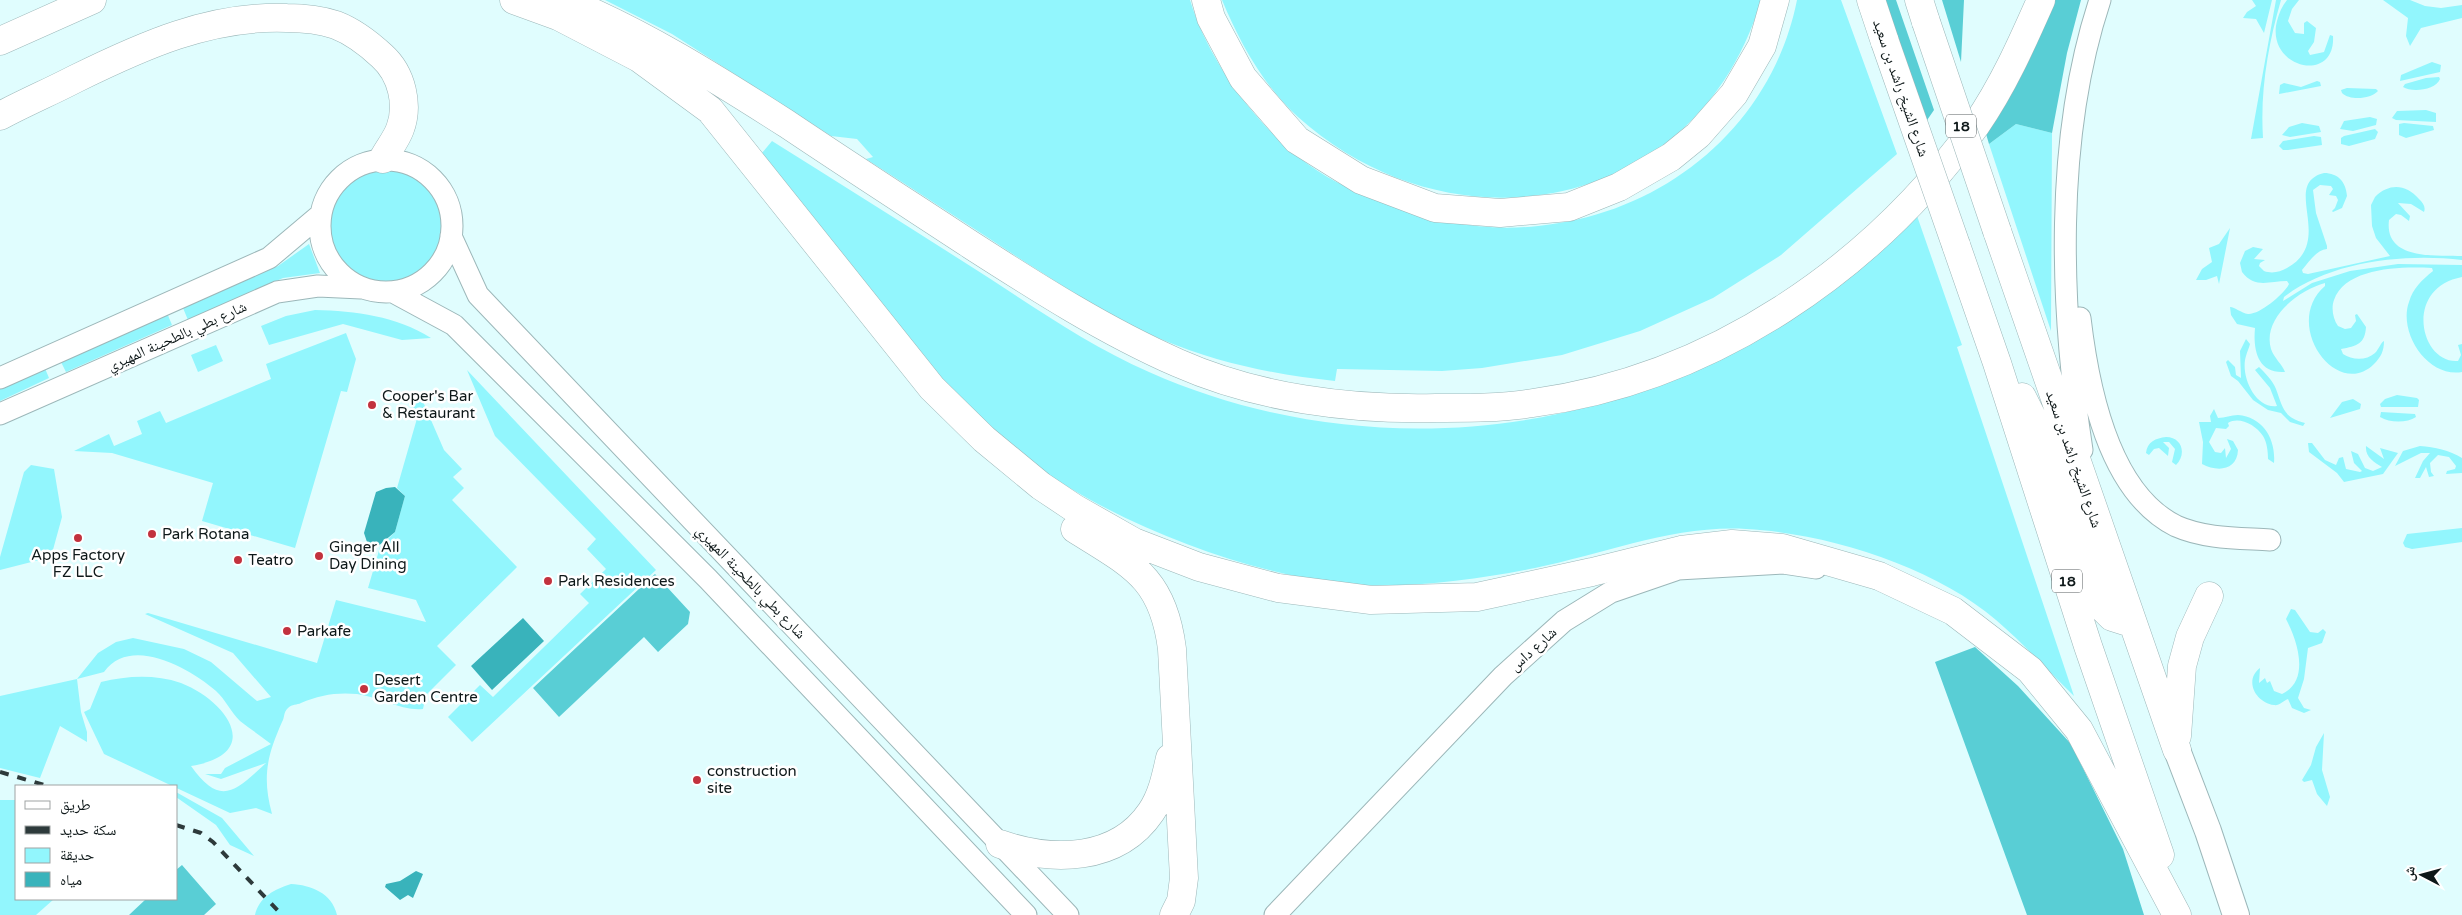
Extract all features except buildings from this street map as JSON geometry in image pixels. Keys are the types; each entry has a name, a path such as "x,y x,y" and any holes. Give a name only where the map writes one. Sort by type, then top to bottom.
{"highway":[{"path":"0,40 92,0"},
{"path":"514,0 558,16 639,58 710,110 932,388 984,439 1057,497 1134,542 1199,567 1278,588 1371,600 1477,597 1681,550 1732,544 1782,548 1879,576 1953,611 2030,670 2079,730 2179,915"},
{"path":"562,0 644,37 718,80 1034,286 1115,332 1178,363 1217,378 1270,392 1315,401 1400,409 1498,407 1537,403 1610,386 1644,376 1713,348 1790,304 1846,265 1893,222 1940,169 1977,123 2016,58 2041,0"},
{"path":"1206,0 1211,18 1243,78 1297,140 1361,180 1435,208 1500,213 1569,207 1619,187 1672,157 1698,135 1734,94 1762,46 1775,0"},
{"name":"شارع الشيخ راشد بن سعيد","path":"1871,0 1997,363 2088,646 2179,915"},
{"name":"شارع الشيخ راشد بن سعيد","path":"1922,11 2093,513 2177,750"},
{"path":"0,116 122,56 171,36 218,23 268,17 301,18 335,25 364,40 388,61 400,82 404,102 400,129 383,159"},
{"path":"868,310 882,340 916,392 969,446 1045,510 1121,557 1150,585 1162,605 1170,634 1184,878 1180,901 1174,915"},
{"path":"1997,363 2021,396 2039,431 2097,602 2112,617 2131,623"},
{"path":"2177,750 2182,666 2190,637 2209,596"},
{"path":"1000,844 1032,853 1066,856 1096,851 1122,841 1143,822 1158,799 1176,734"}],"main road":[{"name":"شارع الشيخ راشد بن سعيد","path":"2177,750 2208,831 2236,915"}],"street":[{"path":"2093,513 2070,363 2066,297 2068,216 2075,113 2083,68 2100,0"},
{"path":"383,159 402,161 420,169 435,181 446,198 451,216 451,236 446,253 437,268 417,284 393,292 377,292 361,288 342,276 328,259 320,237 320,214 328,193 341,176 360,164 383,159"},
{"path":"0,378 269,258 320,214"},
{"path":"2068,216 2089,377 2103,430 2124,475 2149,504 2176,525 2204,534 2270,540"},
{"name":"شارع بطي بالطحينة المهيري","path":"451,236 478,295 1068,915"},
{"name":"شارع بطي بالطحينة المهيري","path":"0,414 276,292 318,286 361,288"},
{"name":"شارع بطي بالطحينة المهيري","path":"393,292 454,325 708,579 1026,915"},
{"name":"شارع داس","path":"1275,915 1503,676 1564,621 1611,592 1678,568 1708,566 1783,563 1879,576"}],"green space":[{"path":"605,0 1190,0 1200,27 1214,55 1231,82 1250,109 1296,155 1321,173 1347,187 1452,222 1473,226 1506,228 1538,226 1584,218 1628,203 1669,182 1705,156 1737,124 1764,87 1784,45 1797,0 1841,0 1897,154 1781,255 1713,298 1640,331 1562,355 1482,368 1442,371 1337,369 1335,381 1247,367 1184,348 1127,323 1092,304 1025,262 866,159 873,157 857,139 831,136 672,34"},
{"path":"1222,0 1761,0 1730,71 1685,127 1629,167 1565,190 1497,198 1428,188 1360,161 1298,117 1285,105 1263,77 1237,32"},
{"path":"2252,0 2272,0 2264,33 2256,19 2243,18 2247,12 2256,6"},
{"path":"2276,0 2281,0 2266,68 2262,120 2263,138 2251,139"},
{"path":"2287,0 2299,0 2292,9 2288,21 2295,33 2304,34 2304,23 2307,21 2316,28 2314,42 2308,51 2310,55 2324,52 2330,35 2333,36 2331,51 2324,61 2313,65 2302,64 2290,59 2281,50 2276,37 2277,21"},
{"path":"2383,0 2410,0 2425,6 2441,8 2462,5 2462,18 2421,28 2410,46 2406,36 2408,18"},
{"path":"2432,62 2441,65 2440,72 2400,81 2401,75"},
{"path":"2439,77 2440,79 2438,83 2429,88 2412,90 2403,87 2405,84 2426,78"},
{"path":"2317,81 2320,82 2321,86 2279,94 2280,85 2284,83 2301,87"},
{"path":"2347,88 2376,89 2378,91 2371,96 2355,98 2342,93 2341,90"},
{"path":"2426,110 2436,113 2436,122 2396,120 2392,118 2397,111"},
{"path":"2370,117 2377,119 2376,125 2353,131 2340,129 2344,121"},
{"path":"2302,123 2319,126 2321,132 2290,137 2282,135 2289,127"},
{"path":"2016,124 2052,133 2051,331 1989,144"},
{"path":"2399,124 2433,126 2434,130 2406,138 2399,135"},
{"path":"2375,129 2378,132 2375,139 2349,146 2341,144 2341,138 2344,136"},
{"path":"2314,136 2321,137 2322,145 2288,150 2283,150 2279,146 2283,141"},
{"path":"772,141 1107,352 1149,372 1202,393 1257,409 1312,420 1369,427 1426,428 1483,425 1539,418 1595,405 1620,396 1754,337 1797,315 1852,274 1916,213 1962,345 1957,347 2074,696 1996,620 1971,601 1943,584 1878,556 1811,537 1746,529 1692,531 1511,573 1459,581 1405,585 1353,585 1288,575 1208,552 1168,537 1129,520 1056,480 1023,457 983,424 913,346 762,153"},
{"path":"385,167 407,171 426,184 439,203 443,225 439,247 426,266 407,279 385,283 363,279 344,266 331,247 327,225 331,203 344,184 363,171"},
{"path":"2324,173 2329,173 2340,179 2345,186 2347,196 2342,208 2333,212 2338,200 2336,196 2329,195 2333,189 2331,186 2320,185 2313,190 2316,213 2327,249 2313,257 2302,270 2303,273 2308,274 2390,256 2376,238 2372,226 2371,205 2380,192 2397,187 2409,190 2425,208 2424,212 2411,204 2398,203 2410,216 2409,221 2396,214 2389,220 2390,233 2395,243 2403,249 2414,253 2462,256 2462,260 2417,258 2369,262 2323,275 2284,297 2283,301 2312,283 2350,271 2398,264 2462,265 2462,277 2443,284 2431,295 2425,309 2424,324 2427,339 2434,351 2445,359 2458,361 2461,355 2458,345 2462,344 2462,372 2449,372 2437,368 2418,350 2412,339 2407,314 2409,302 2418,285 2433,271 2432,268 2420,267 2376,271 2350,281 2340,289 2333,306 2333,313 2338,326 2345,329 2351,328 2356,321 2355,315 2357,314 2366,327 2362,341 2352,347 2341,349 2343,354 2351,358 2371,356 2384,341 2382,354 2379,359 2359,373 2345,373 2331,366 2319,353 2311,337 2309,319 2313,302 2325,286 2325,283 2304,292 2294,299 2277,316 2272,327 2271,349 2285,372 2276,372 2268,369 2259,359 2256,352 2255,328 2237,324 2231,315 2230,307 2248,314 2259,311 2272,303 2283,293 2289,284 2287,281 2263,283 2252,281 2242,272 2240,263 2245,251 2253,247 2263,249 2254,259 2265,260 2259,266 2267,272 2276,272 2287,268 2301,257 2307,243 2309,229 2306,201 2307,189 2312,179"},
{"path":"2230,228 2219,284 2217,276 2206,280 2196,280 2202,269 2212,262 2209,248 2219,244"},
{"path":"309,244 320,273 283,278 188,320 183,308 278,266"},
{"path":"315,310 375,316 404,324 431,338 402,340 343,324 269,345 261,326 286,316"},
{"path":"167,313 172,325 66,372 60,360"},
{"path":"346,333 356,359 347,392 341,391 295,548 202,521 213,483 112,453 74,451 109,434 114,446 142,434 137,421 160,411 166,423 271,379 266,364"},
{"path":"2246,339 2250,344 2246,356 2245,372 2251,389 2262,402 2277,406 2270,388 2255,370 2259,367 2273,383 2282,407 2292,418 2305,423 2303,426 2290,422 2281,413 2268,410 2253,400 2238,381 2231,376 2226,362 2228,360 2235,367 2236,375 2241,378 2240,351"},
{"path":"216,345 223,361 198,372 191,355"},
{"path":"44,366 49,378 0,401 0,386"},
{"path":"467,370 656,570 472,742 448,717 480,685 493,697 589,603 580,594 606,569 587,549 596,539 495,436"},
{"path":"2397,395 2417,398 2419,400 2418,407 2381,407 2380,404 2385,399"},
{"path":"421,397 444,450 462,469 453,477 464,488 452,500 517,567 437,646 456,665 426,695 423,709 406,708 350,693 321,696 288,708 277,734 268,767 267,789 272,814 256,808 230,813 178,789 178,785 170,785 104,754 84,712 90,709 101,682 131,677 161,678 181,683 198,691 224,714 231,727 232,739 227,750 214,760 191,766 201,779 219,791 228,791 236,788 266,763 221,779 205,774 221,774 225,768 271,744 240,721 216,691 205,682 176,665 160,659 129,656 115,661 104,672 77,679 98,653 116,642 133,638 184,649 211,662 257,701 271,697 233,653 145,614 148,613 317,663 336,600 426,622 416,600 368,588 380,547 395,532 405,496 397,488 418,415 407,411"},
{"path":"2353,399 2361,404 2360,409 2330,418 2342,402"},
{"path":"2214,409 2218,418 2238,415 2254,420 2261,425 2273,446 2274,463 2268,459 2265,441 2256,428 2242,421 2232,421 2228,423 2229,426 2226,429 2216,428 2209,442 2215,452 2221,453 2225,448 2226,458 2231,449 2227,439 2233,441 2238,450 2234,462 2230,466 2220,469 2202,464 2203,442 2199,422 2211,422 2210,416"},
{"path":"2381,412 2415,414 2416,417 2403,421 2393,421 2380,417"},
{"path":"2166,437 2176,440 2181,447 2181,456 2176,465 2172,462 2175,449 2169,442 2163,442 2169,448 2168,456 2159,448 2154,449 2149,455 2146,453 2148,446 2153,441"},
{"path":"2308,443 2312,443 2325,460 2336,465 2339,458 2343,457 2346,469 2360,472 2362,471 2354,463 2351,451 2358,454 2365,468 2373,471 2382,467 2369,456 2366,446 2384,459 2380,448 2398,453 2383,474 2344,482 2337,473 2309,452"},
{"path":"2420,446 2442,449 2462,458 2462,473 2446,474 2447,471 2455,469 2456,466 2449,457 2438,455 2430,463 2431,472 2434,476 2429,477 2426,467 2420,478 2415,478 2423,461 2430,453 2421,453 2395,466 2403,451"},
{"path":"31,465 54,469 62,517 51,557 0,570 0,557 24,472"},
{"path":"2462,528 2462,542 2412,549 2405,547 2403,543 2407,534"},
{"path":"2291,609 2295,610 2310,632 2318,633 2323,629 2326,632 2322,643 2308,648 2304,679 2298,698 2304,708 2311,710 2304,713 2292,708 2288,699 2276,705 2267,703 2257,695 2252,684 2255,673 2260,668 2259,683 2265,678 2267,683 2270,681 2274,691 2282,694 2291,688 2296,679 2299,670 2299,659 2294,638 2286,619"},
{"path":"77,679 81,712 87,732 87,742 60,726 40,778 0,768 0,696"},
{"path":"2324,733 2322,770 2330,797 2327,806 2317,794 2312,780 2304,782 2302,780 2311,765 2316,747"},
{"path":"178,793 222,818 254,856 230,845 216,825 178,798"},
{"path":"0,800 15,800 15,900 53,900 36,915 0,915"},
{"path":"291,884 313,888 326,896 331,901 337,915 255,915 260,903 268,895 279,888"}],"shaded area":[{"path":"1877,0 1896,0 1934,110 1921,129"},
{"path":"1942,0 1964,0 1961,62"},
{"path":"2050,0 2081,0 2067,53 2052,133 2016,124 1989,144 1984,127"},
{"path":"655,574 690,612 688,624 658,652 644,637 559,717 533,688"},
{"path":"1975,647 2018,686 2071,744 2123,849 2144,915 2027,915 1935,662"},
{"path":"182,865 216,904 204,915 129,915 145,900 178,900 178,868"}],"water":[{"path":"395,487 405,496 395,532 377,547 368,545 364,533 376,492"},
{"path":"523,618 544,641 492,690 471,666"},
{"path":"416,871 423,874 413,898 408,895 400,900 385,887 386,884 400,881"}],"railway":[{"path":"0,772 45,785"},
{"path":"178,826 201,833 213,842 282,915"}],"place":[{"name":"Cooper's Bar & Restaurant","path":"372,405"},
{"name":"Park Rotana","path":"152,534"},
{"name":"Apps Factory FZ LLC","path":"78,538"},
{"name":"Ginger All Day Dining","path":"319,556"},
{"name":"Teatro","path":"238,560"},
{"name":"Park Residences","path":"548,581"},
{"name":"Parkafe","path":"287,631"},
{"name":"Desert Garden Centre","path":"364,689"},
{"name":"construction site","path":"697,780"}]}
